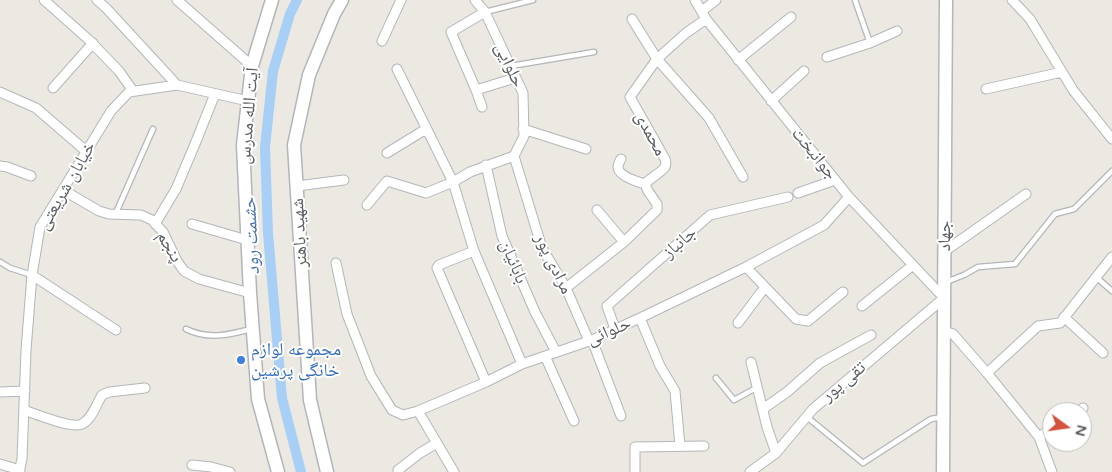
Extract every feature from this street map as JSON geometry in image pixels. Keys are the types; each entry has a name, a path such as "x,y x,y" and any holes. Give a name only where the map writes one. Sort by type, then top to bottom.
{"main road":[{"name":"آیت الله مدرس","path":"272,0 252,66 243,145 250,293 258,398 278,472"},
{"name":"شهید باهنر","path":"326,472 310,400 294,146 309,75 334,14 342,0"},
{"name":"جهاد","path":"943,472 946,0"}],"street":[{"path":"44,0 93,43 119,71 132,91 177,85 248,101"},
{"path":"97,0 177,85"},
{"path":"177,0 252,66"},
{"path":"382,41 401,0"},
{"name":"حلوایی","path":"475,0 485,12 522,93 524,136 514,156"},
{"name":"جوانبخت","path":"695,0 706,19 738,60 849,197 944,298"},
{"path":"702,11 716,0"},
{"path":"1012,0 1030,19 1073,90 1112,139"},
{"path":"482,107 451,32 485,12"},
{"path":"738,60 791,17"},
{"path":"632,19 657,59 709,118 743,177"},
{"name":"محمدی","path":"566,288 624,242 657,210 657,204 645,184 664,168 666,164 665,159 630,97 657,59 686,33 706,19"},
{"path":"827,57 870,44 897,31"},
{"path":"53,88 93,43"},
{"path":"397,70 452,182 474,251 522,364"},
{"path":"771,101 804,71"},
{"path":"986,89 1062,72"},
{"path":"476,90 515,78"},
{"name":"خیابان شریعتی","path":"19,471 22,459 26,350 32,275 40,227 112,111 132,91"},
{"path":"0,92 36,108 87,152"},
{"path":"155,224 176,189 215,94"},
{"path":"387,153 426,129"},
{"path":"523,129 586,149"},
{"path":"367,205 387,182 426,193 470,172 514,156"},
{"name":"مرادی پور","path":"514,156 542,248 566,288 590,340 621,416"},
{"path":"620,159 619,171 645,184"},
{"path":"0,166 31,176"},
{"name":"بابائیان","path":"486,166 502,236 535,312 556,352"},
{"path":"297,186 344,180"},
{"path":"798,193 835,180"},
{"name":"پنجم","path":"63,190 99,211 109,214 141,215 152,220 163,232 184,271 199,278 250,293"},
{"path":"945,250 1026,194"},
{"name":"حلوائی","path":"418,411 486,382 522,364 590,340 746,267 824,225 849,197"},
{"name":"جانباز","path":"615,329 607,306 710,215 788,198"},
{"path":"597,210 624,242"},
{"path":"192,224 247,240"},
{"path":"474,251 439,265 436,268 486,382"},
{"path":"987,373 1038,326 1060,323 1112,257"},
{"path":"336,263 347,314 371,376 392,410 403,415 418,411 454,472"},
{"path":"862,306 913,265"},
{"path":"746,267 796,319 808,321 844,292"},
{"path":"32,275 116,330"},
{"path":"738,323 765,287"},
{"name":"تقی پور","path":"750,472 776,453 813,409 944,298"},
{"path":"1064,317 1103,353"},
{"path":"640,318 660,366 675,391 680,446"},
{"path":"944,331 953,334 1039,437 1052,472"},
{"path":"763,409 787,392 820,362 871,335"},
{"path":"545,356 574,421"},
{"path":"751,362 767,427 776,453"},
{"path":"24,410 71,426 80,426 89,418 102,395 109,392 145,388"},
{"path":"0,392 24,391"},
{"path":"398,470 437,443"},
{"path":"635,472 636,447 704,446"},
{"path":"0,464 19,471"},
{"path":"192,465 211,466 230,472"}],"lane":[{"path":"485,12 533,0"},
{"path":"855,0 870,44"},
{"path":"509,67 594,52"},
{"path":"115,214 153,129"},
{"path":"944,282 964,276 978,267 1015,264 1055,214 1074,209 1112,170"},
{"path":"0,262 10,268 32,275"},
{"path":"1096,277 1112,291"},
{"path":"186,329 196,334 213,336 229,335 253,328"},
{"path":"716,378 734,400 758,388"},
{"path":"806,417 863,463 931,419 943,416"}],"waterway":[{"name":"حشمت رود","path":"297,0 290,14 273,71 265,147 268,233 282,398 301,472"}],"place":[{"name":"مجموعه لوازم خانگی پرشین","path":"241,360"}]}
